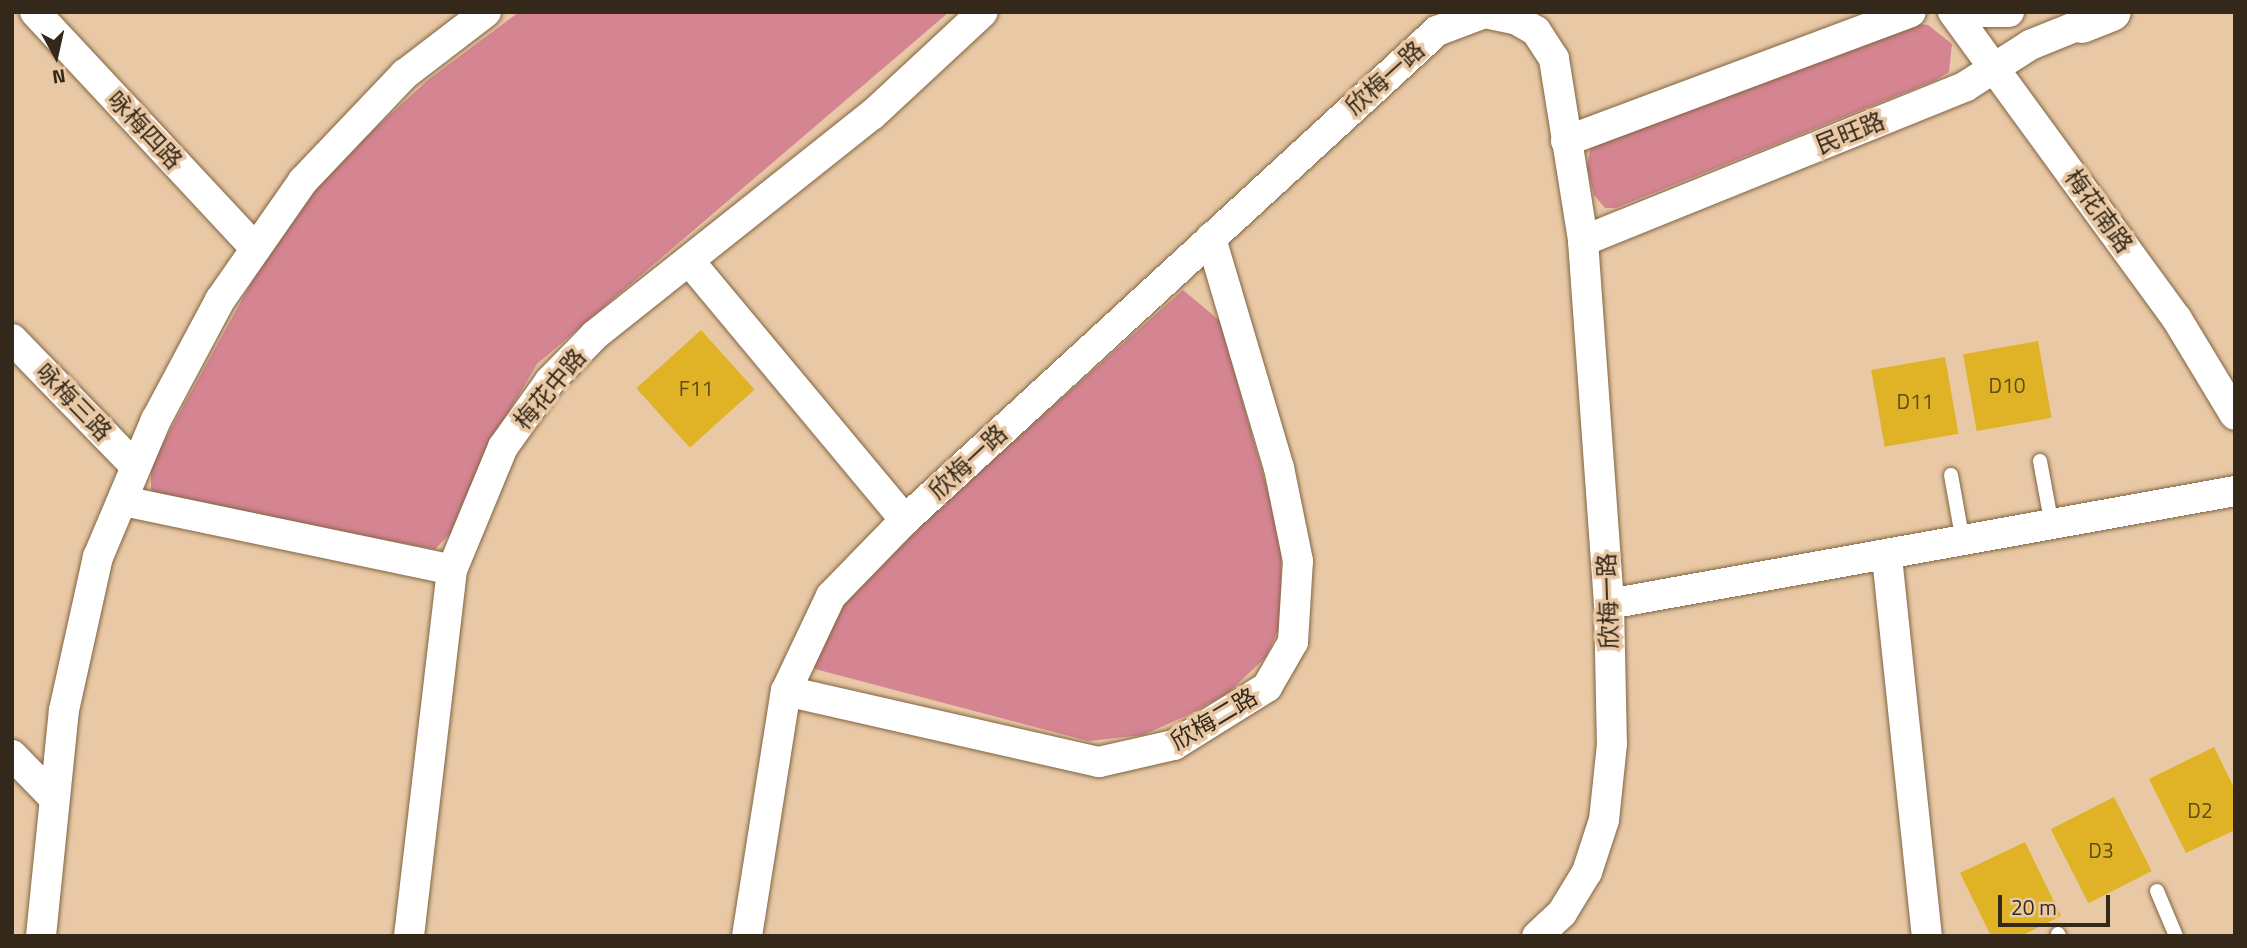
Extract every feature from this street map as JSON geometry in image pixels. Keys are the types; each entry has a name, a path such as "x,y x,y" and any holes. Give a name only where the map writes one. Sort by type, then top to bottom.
{"street":[{"name":"咏梅四路","path":"35,12 255,247"},
{"path":"41,936 51,795 98,556 123,501 135,466 184,362 255,247 363,116 486,12"},
{"name":"梅花中路","path":"409,936 452,570 503,447 550,381 595,335 882,107 983,12"},
{"path":"1566,141 1911,12"},
{"name":"梅花南路","path":"1953,12 2177,319 2235,415"},
{"path":"1959,12 2009,12"},
{"name":"欣梅一路","path":"747,936 786,691 831,596 905,520 1437,31 1465,17 1517,19 1549,45 1583,241 1609,604 1612,744 1604,820 1587,872 1562,913 1537,936"},
{"name":"民旺路","path":"1583,241 1996,69 2030,45 2097,18"},
{"name":"欣梅二路","path":"786,691 1099,762 1174,745 1267,687 1293,642 1298,561 1282,480 1211,238"},
{"path":"690,262 905,520"},
{"name":"咏梅三路","path":"12,339 135,466"},
{"path":"1609,604 1887,557 2235,491"},
{"path":"123,501 452,570"},
{"path":"1887,557 1927,936"},
{"path":"12,755 51,795"}],"lane":[{"path":"2040,461 2052,526"},
{"path":"1951,475 1963,542"},
{"path":"2157,891 2176,936"}],"shaded area":[{"path":"519,12 949,12 537,364 489,446 456,528 435,549 163,499 151,490 151,465 277,236 335,165 428,80"},
{"path":"1912,23 1928,25 1952,44 1949,72 1936,80 1616,208 1605,208 1594,195 1587,167 1591,145"},
{"path":"1183,290 1220,321 1281,538 1281,624 1266,657 1228,693 1186,716 1143,735 1088,741 815,669 812,659 837,610 868,571"}],"building":[{"name":"F11","path":"701,330 755,389 690,448 636,388"},
{"name":"D10","path":"2038,341 2052,418 1977,431 1963,354"},
{"name":"D11","path":"1945,357 1959,434 1885,447 1871,370"},
{"name":"D2","path":"2214,747 2235,790 2235,830 2186,853 2149,779"},
{"name":"D3","path":"2114,797 2152,871 2088,903 2051,829"},
{"path":"2025,842 2061,916 2021,936 1991,936 1960,873"}]}
